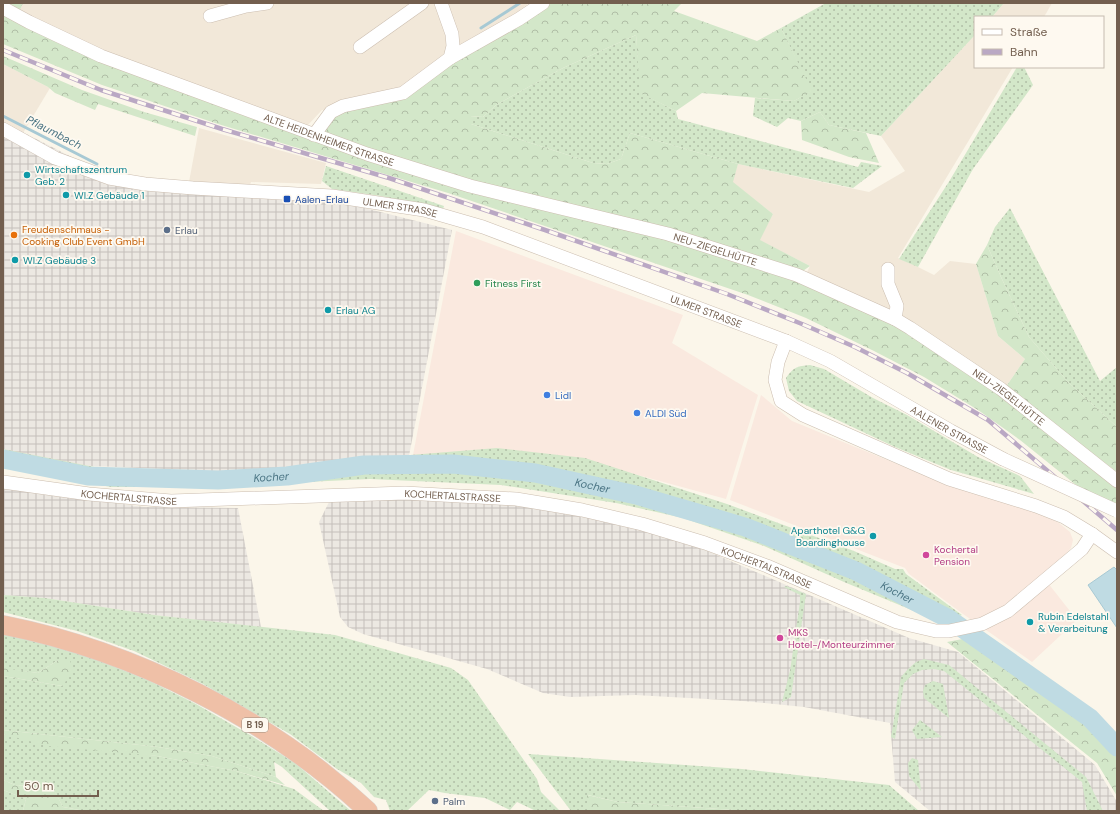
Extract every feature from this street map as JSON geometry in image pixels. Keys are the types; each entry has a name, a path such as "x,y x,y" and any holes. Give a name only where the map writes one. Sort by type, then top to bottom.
{"highway":[{"name":"B 19","path":"3,625 66,640 114,656 194,690 251,723 296,753 353,797 368,811"}],"street":[{"path":"210,16 246,6 267,3"},
{"path":"360,47 422,3"},
{"path":"441,3 452,34 453,46 450,58"},
{"path":"314,135 331,112 343,106 403,93 450,58 519,19 543,3"},
{"name":"ALTE HEIDENHEIMER STRASSE","path":"3,8 101,56 367,154 470,186 668,234"},
{"name":"ULMER STRASSE","path":"3,129 55,158 109,178 145,184 177,187 332,196 424,210 483,227 786,341"},
{"name":"NEU-ZIEGELHÜTTE","path":"668,234 797,275 895,319 1001,389 1117,481"},
{"path":"888,269 888,284 897,306 895,319"},
{"path":"786,341 778,362 775,380 781,401 803,415 948,479 1036,506 1064,517 1092,534 1117,552"},
{"name":"AALENER STRASSE","path":"786,341 830,361 951,431 1003,459 1117,511"},
{"name":"KOCHERTALSTRASSE","path":"3,482 89,494 171,501 405,493 523,500 582,510 642,524 767,566 897,622 936,631 949,631 982,624 1008,611 1047,580 1082,549 1092,534"}],"shaded area":[{"path":"23,3 529,3 407,99 322,110 308,125 187,88 18,13"},
{"path":"1004,3 1052,3 1045,16 993,16"},
{"path":"974,36 974,68 1012,68 898,258 934,275 950,261 976,264 998,336 1025,359 1005,388 805,276 810,266 759,240 773,214 732,182 738,164 869,192 905,171 881,136"},
{"path":"3,64 50,88 23,133 3,122"},
{"path":"3,122 95,169 144,179 333,200 452,230 409,456 297,472 211,471 69,465 3,449"},
{"path":"199,128 326,163 321,184 251,182 249,188 189,182"},
{"path":"456,231 683,315 672,343 758,395 726,499 590,462 413,455"},
{"path":"761,395 792,421 941,482 1034,509 1059,523 1070,532 1073,540 1071,548 1044,578 1077,620 1032,662 963,614 909,574 905,568 730,500"},
{"path":"3,487 144,507 238,508 261,627 154,615 45,598 3,595"},
{"path":"405,497 513,503 580,514 689,543 909,638 958,652 1095,765 1117,802 1117,811 930,811 895,782 890,723 804,707 743,701 635,695 570,697 543,693 487,669 363,634 348,627 340,617 319,522 330,500"}],"green space":[{"path":"3,3 23,3 19,12 101,56 314,135 331,112 402,94 532,3 682,3 674,11 757,41 781,28 812,91 794,101 702,93 676,111 640,93 636,35 563,68 496,105 483,117 471,116 471,124 593,163 607,164 621,159 630,133 738,164 733,182 773,214 760,240 810,266 797,275 796,280 894,323 999,393 1117,485 1117,506 1081,489 1020,440 978,410 924,377 806,318 748,295 448,193 218,124 102,85 3,44"},
{"path":"826,3 1004,3 993,16 974,16 974,36 881,136 829,125 820,112 801,121 788,118 777,127 753,116 755,98 794,101 811,91 781,28"},
{"path":"636,35 641,93 676,111 678,119 858,167 861,162 882,166 853,188 738,164 630,133 621,159 607,164 593,163 471,124 470,116 483,117 496,105 563,68"},
{"path":"3,56 82,90 144,112 197,127 195,136 98,104 95,110 55,93 48,87 3,64"},
{"path":"1016,68 1024,68 1033,85 973,169 918,267 899,259 950,180"},
{"path":"820,112 829,125 866,133 879,163 849,157 802,140 801,121"},
{"path":"326,166 444,206 443,209 381,196 332,189 322,181"},
{"path":"1010,208 1100,381 1117,367 1117,427 1068,382 1029,337 987,245 995,227"},
{"path":"987,245 1029,337 1068,382 1117,427 1117,472 1005,388 1025,359 998,336 976,264"},
{"path":"810,365 824,369 873,398 907,415 978,457 1020,476 1034,494 951,470 895,447 797,401 789,391 786,378 791,371 796,368"},
{"path":"497,448 585,458 727,504 854,551 895,569 903,569 906,574 962,615 954,618 926,616 844,582 764,546 683,518 616,503 501,485 370,479 199,487 111,487 3,467 3,449 115,471 292,472 410,455"},
{"path":"786,586 806,594 791,697 782,702 790,671 800,602 800,595 784,587"},
{"path":"3,595 45,598 154,615 335,635 451,668 468,680 537,779 541,792 560,811 536,811 517,802 510,810 485,798 429,790 408,810 410,811 390,811 386,800 374,797 361,783 337,769 290,734 203,684 134,651 77,631 3,612"},
{"path":"3,631 58,646 103,662 150,681 196,704 295,763 351,811 330,811 282,767 274,762 276,777 212,756 158,747 3,730 3,676 62,686 70,660 58,660 38,673 3,669"},
{"path":"983,635 1100,717 1117,737 1117,796 1097,763 947,642"},
{"path":"924,659 949,665 1086,777 1103,811 1087,811 1082,782 944,671 934,669 922,670 913,674 904,683 895,739 891,737 901,677 916,662"},
{"path":"58,660 70,660 73,672 62,686 3,676 3,668 38,673"},
{"path":"933,681 943,684 949,718 924,698 923,691 925,685"},
{"path":"920,720 942,737 917,739 912,730"},
{"path":"3,730 158,747 212,756 276,777 285,785 236,771 157,756 48,746 3,734"},
{"path":"3,734 157,756 236,771 294,789 324,811 85,811 63,807 49,781 36,787 15,785 3,780"},
{"path":"528,754 742,769 889,785 919,811 748,811 618,802 588,795 588,811 571,811"},
{"path":"912,758 918,760 921,791 909,776 908,763"},
{"path":"3,780 15,785 36,787 49,780 63,807 85,811 23,811 26,799 3,790"},
{"path":"3,790 26,799 23,811 3,811"},
{"path":"587,795 618,802 748,811 588,811"}],"water":[{"path":"1114,567 1117,570 1117,628 1088,585"}],"waterway":[{"name":"Pflaumbach","path":"481,28 520,3"},
{"name":"Pflaumbach","path":"3,116 97,164"},
{"name":"Kocher","path":"3,459 88,476 218,480 287,476 364,465 453,464 535,473 636,495 745,527 856,571 949,619 1090,718 1117,747"}],"railway":[{"path":"3,50 101,90 222,129 389,178 545,230 727,294 802,324 855,347 907,373 988,420 1117,530"}],"place":[{"name":"Wirtschaftszentrum Geb. 2","path":"27,175"},
{"name":"WI.Z Gebäude 1","path":"66,195"},
{"name":"Aalen-Erlau","path":"287,199"},
{"name":"Erlau","path":"167,230"},
{"name":"Freudenschmaus - Cooking Club Event GmbH","path":"14,235"},
{"name":"WI.Z Gebäude 3","path":"15,260"},
{"name":"Fitness First","path":"477,283"},
{"name":"Erlau AG","path":"328,310"},
{"name":"Lidl","path":"547,395"},
{"name":"ALDI Süd","path":"637,413"},
{"name":"Aparthotel G&G Boardinghouse","path":"873,536"},
{"name":"Kochertal Pension","path":"926,555"},
{"name":"Rubin Edelstahl & Verarbeitung","path":"1030,622"},
{"name":"MKS Hotel-/Monteurzimmer","path":"780,638"},
{"name":"Palm","path":"435,801"}]}
